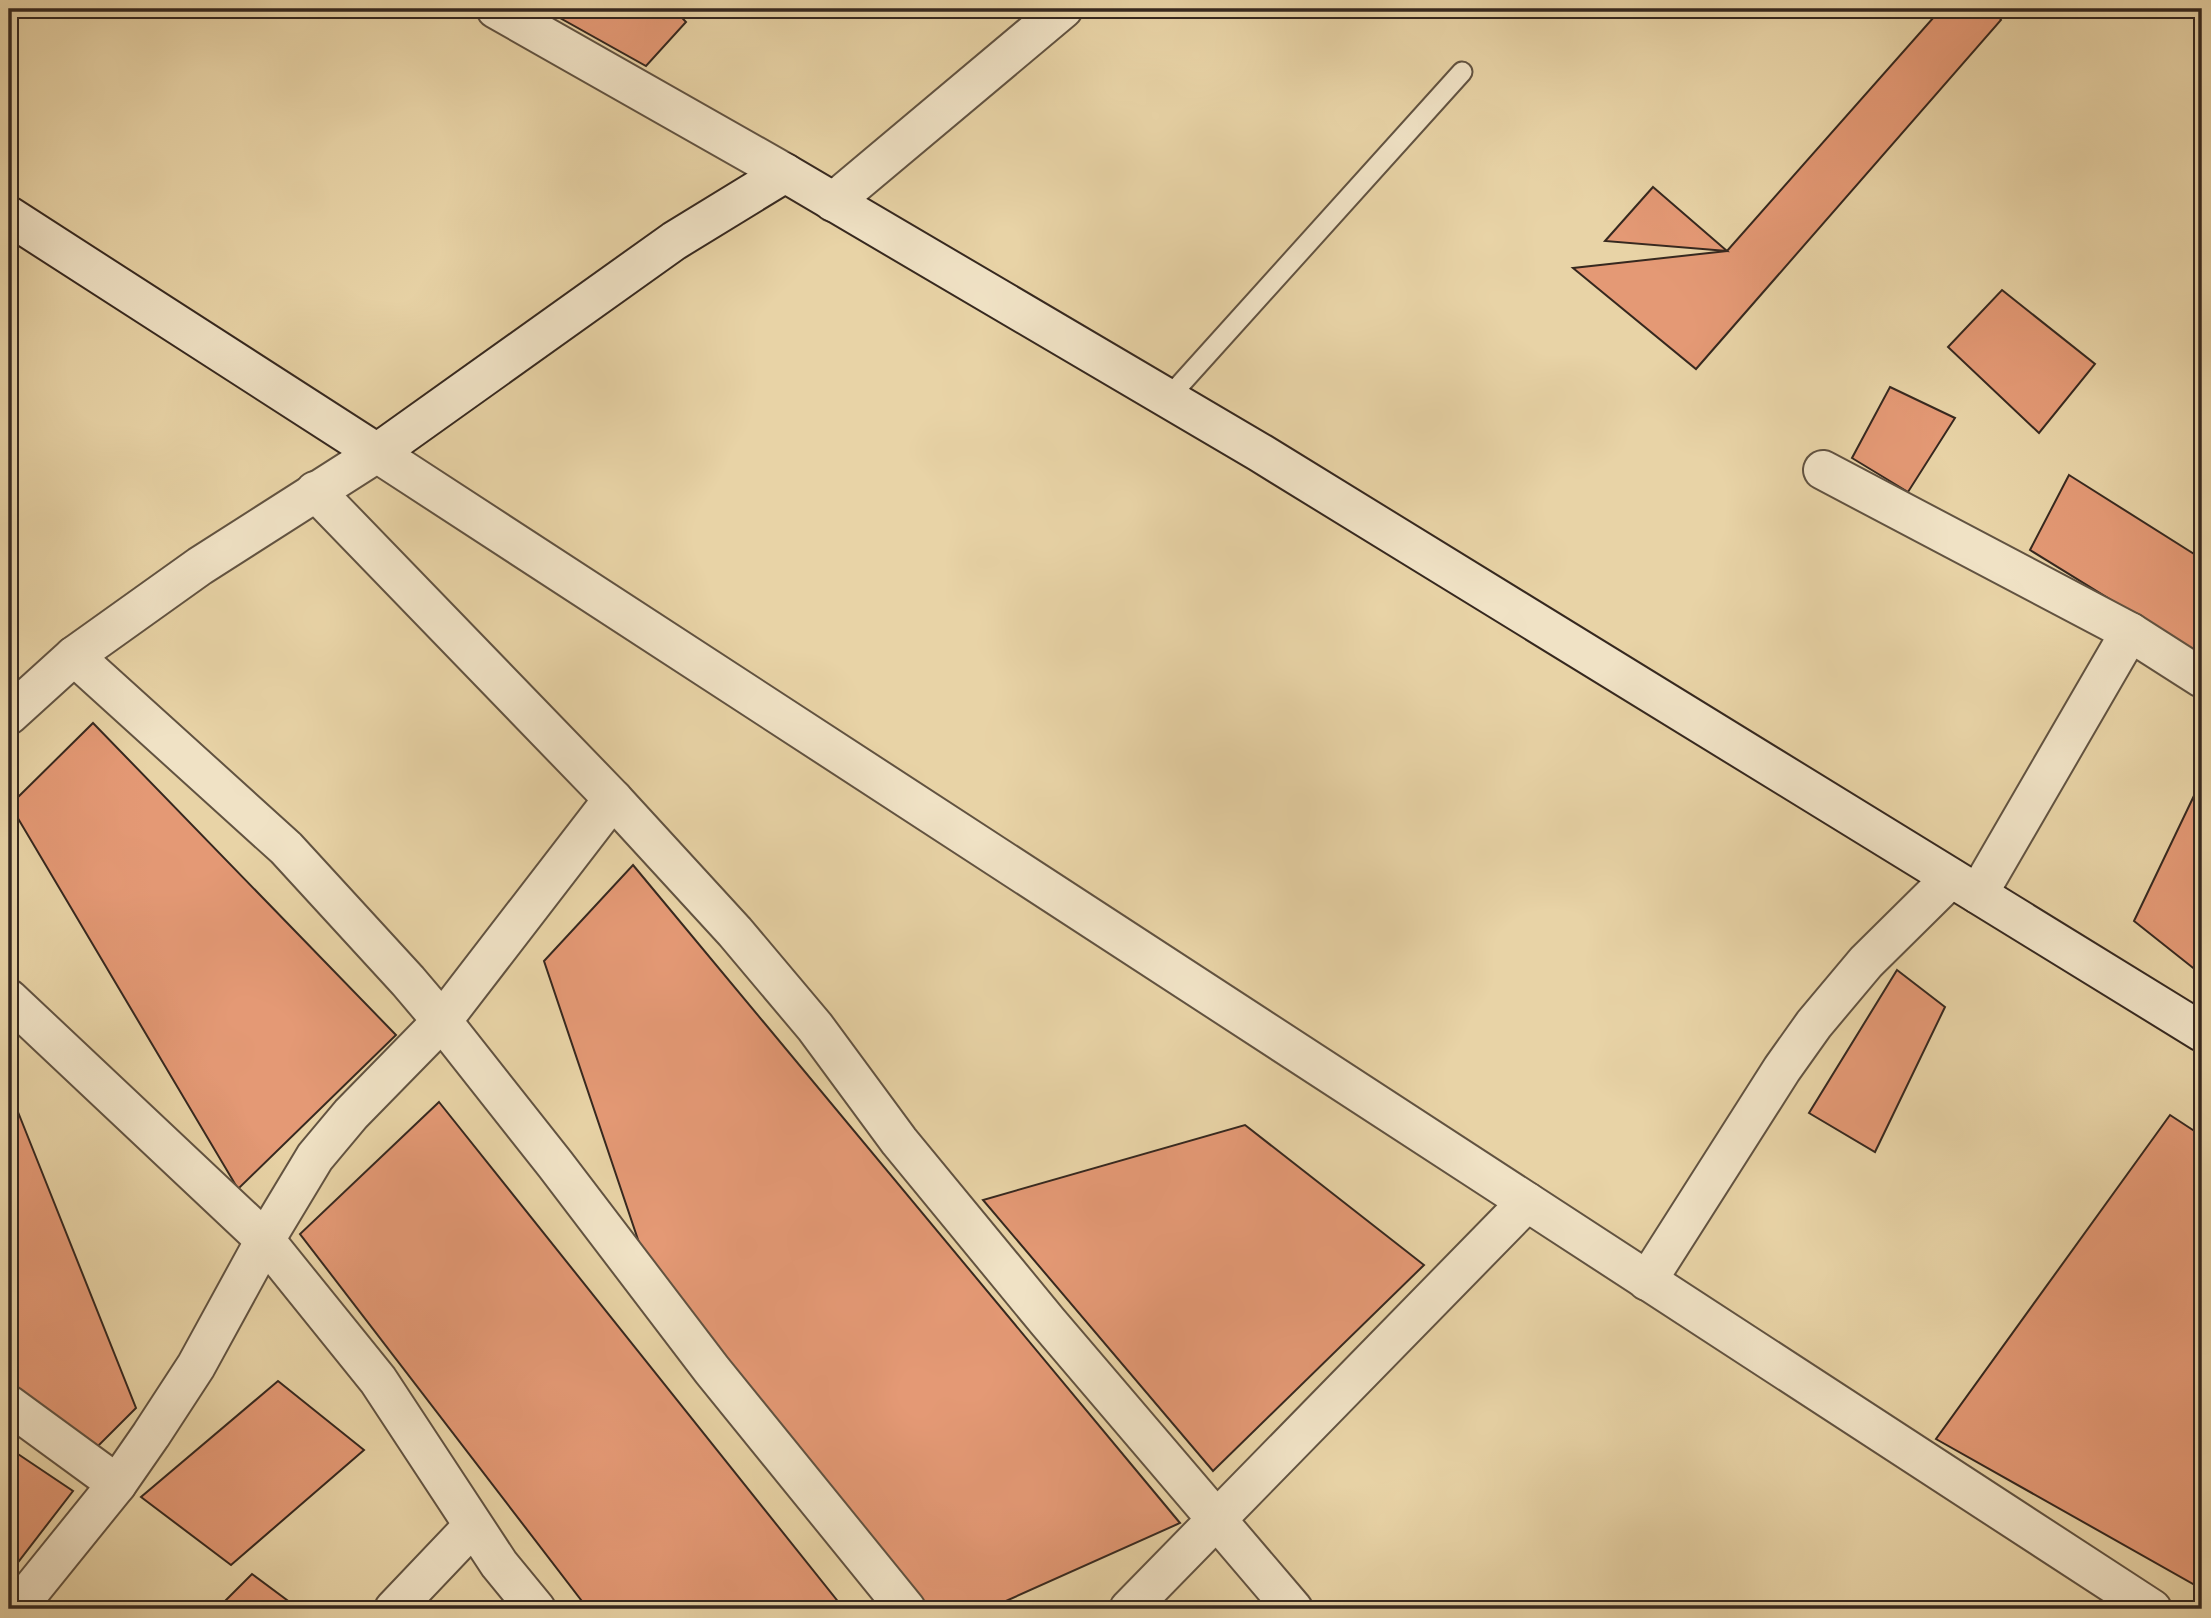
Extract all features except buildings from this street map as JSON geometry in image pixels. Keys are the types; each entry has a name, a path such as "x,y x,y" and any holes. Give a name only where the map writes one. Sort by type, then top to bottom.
{"street":[{"path":"496,9 785,173 1168,398 2202,1032"},
{"path":"833,202 1063,9"},
{"path":"9,715 74,656 200,566 377,453 674,241 785,173"},
{"path":"9,216 2152,1609"},
{"path":"1823,470 2130,632 2202,678"},
{"path":"316,491 613,799 735,932 806,1016 908,1151 1048,1322 1293,1609"},
{"path":"1647,1280 1782,1069 1814,1024 1866,962 1964,886 2130,632"},
{"path":"74,656 286,848 408,981 442,1021 712,1370 906,1609"},
{"path":"16,1609 117,1484 196,1366 265,1240 315,1157 351,1114 442,1021 613,799"},
{"path":"9,999 265,1240 378,1380 499,1564 536,1609"},
{"path":"1129,1609 1527,1202"},
{"path":"9,1405 117,1484"},
{"path":"394,1609 473,1526"}],"lane":[{"path":"1168,398 1462,72"}]}
